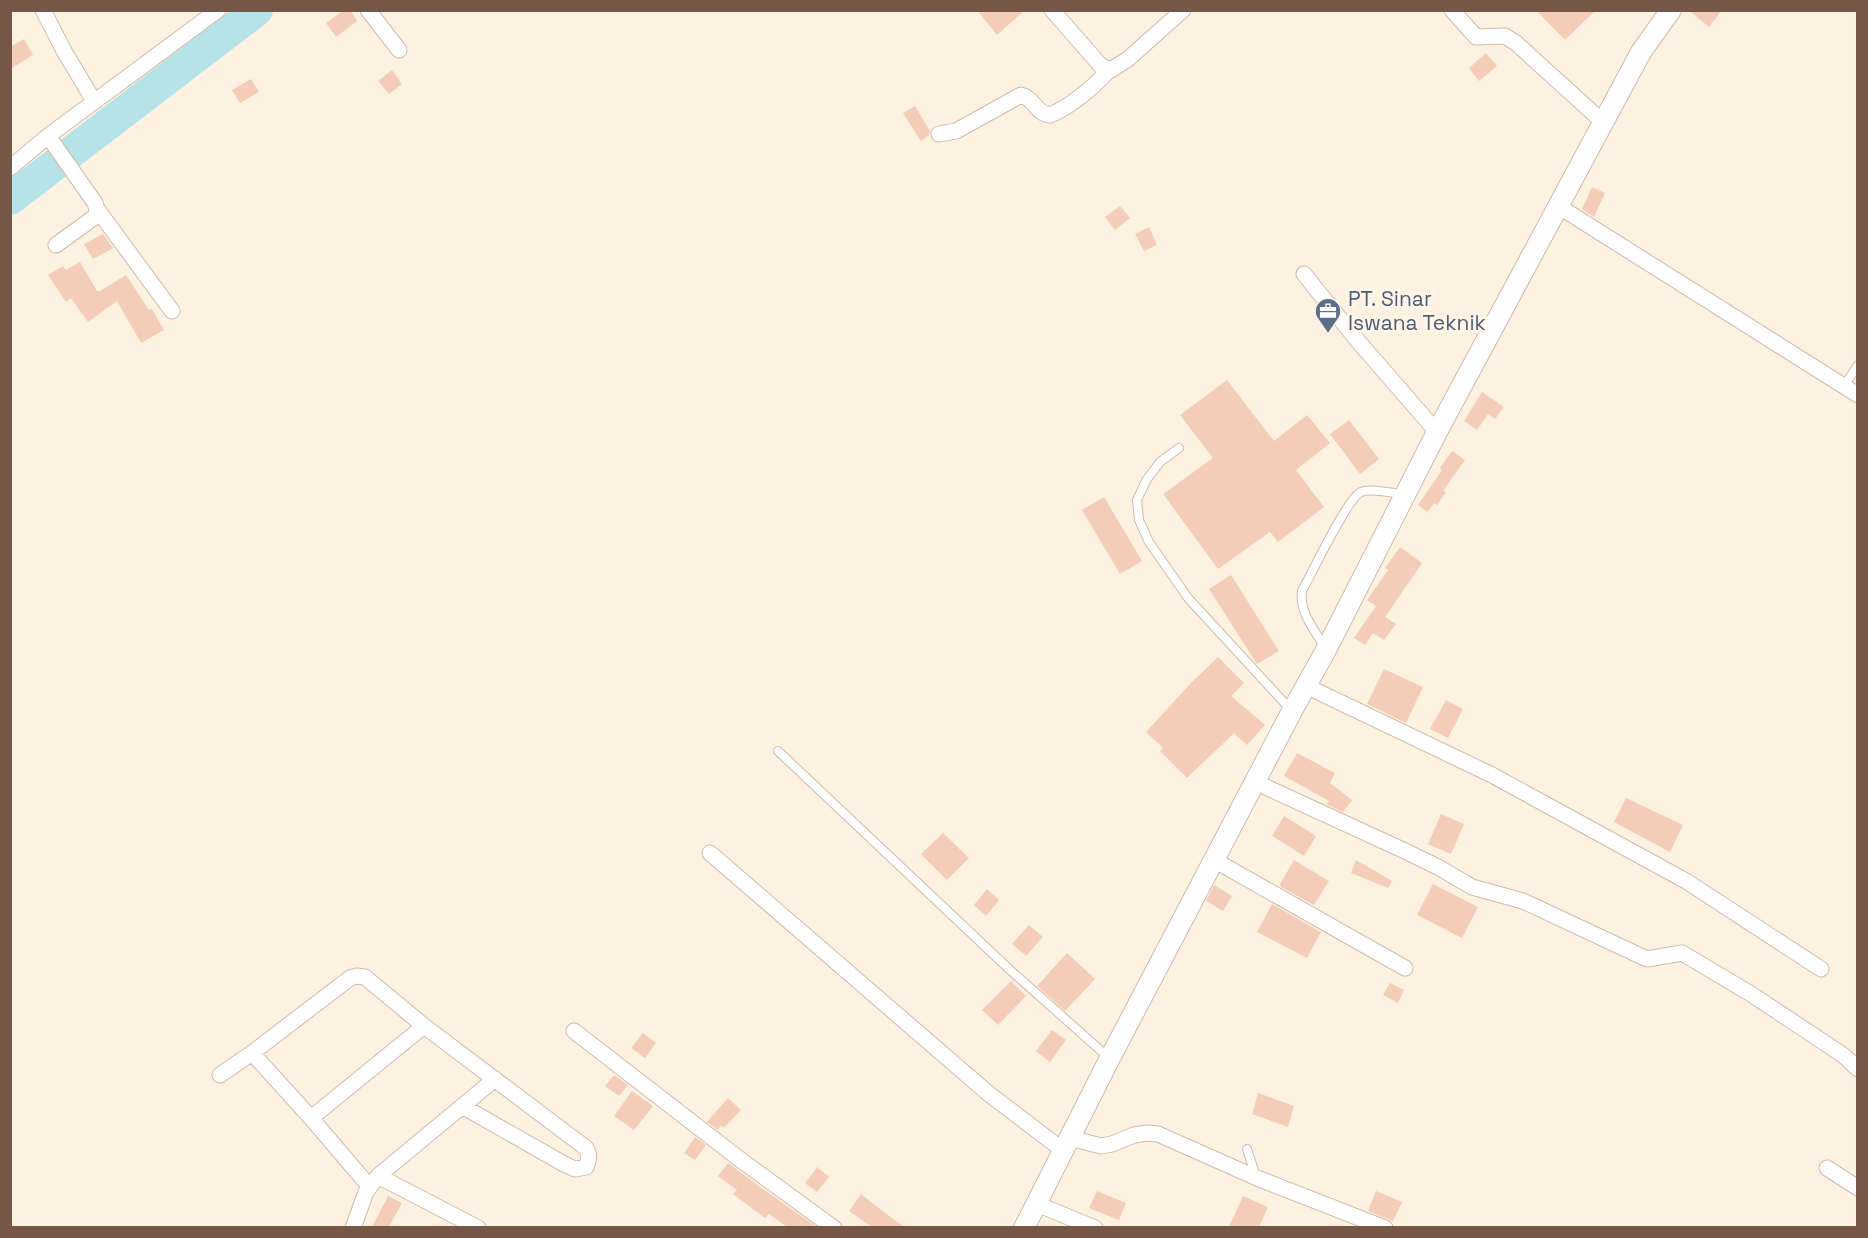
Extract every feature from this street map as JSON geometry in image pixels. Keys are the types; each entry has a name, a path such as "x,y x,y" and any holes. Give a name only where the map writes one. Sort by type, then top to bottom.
{"street":[{"path":"43,10 94,101"},
{"path":"10,168 94,101 218,10"},
{"path":"368,10 399,50"},
{"path":"1052,10 1101,66 1109,70"},
{"path":"939,134 956,131 1021,95 1029,98 1041,113 1050,115 1092,86 1109,70 1128,59 1183,10"},
{"path":"1452,10 1476,37 1505,36 1516,43 1604,123"},
{"path":"1024,1227 1110,1058 1326,650 1437,432 1641,52 1671,10"},
{"path":"48,136 97,209 172,311"},
{"path":"1558,206 1851,391"},
{"path":"56,245 96,216 97,209"},
{"path":"1304,274 1437,432"},
{"path":"1306,686 1492,775 1686,881 1821,969"},
{"path":"1255,782 1438,867 1472,888 1523,902 1647,959 1682,953 1843,1055 1857,1069"},
{"path":"710,853 989,1094 1067,1144 1101,1146 1134,1135 1158,1134 1257,1178 1385,1227"},
{"path":"1214,860 1405,968"},
{"path":"219,1075 252,1053 350,978 365,977 424,1026 586,1148 589,1153 589,1162 586,1167 575,1169 462,1106"},
{"path":"311,1118 424,1026"},
{"path":"574,1031 742,1161 834,1227"},
{"path":"252,1053 311,1118 374,1181 478,1227"},
{"path":"353,1227 374,1181 495,1079"},
{"path":"1827,1168 1857,1188"},
{"path":"1037,1204 1095,1227"}],"lane":[{"path":"1851,391 1857,365"},
{"path":"1179,447 1160,462 1147,479 1137,500 1138,520 1149,542 1188,598 1292,711"},
{"path":"1326,650 1304,612 1301,601 1302,591 1356,494 1363,490 1406,495"},
{"path":"778,751 1009,969 1110,1058"},
{"path":"1247,1149 1257,1178"}],"building":[{"path":"344,10 350,10 357,21 336,37 326,23"},
{"path":"977,10 1025,10 997,35"},
{"path":"1536,10 1596,10 1565,40"},
{"path":"1688,10 1722,10 1709,27"},
{"path":"24,39 33,55 10,69 10,47"},
{"path":"1486,53 1497,66 1479,81 1469,68"},
{"path":"392,70 402,84 389,94 378,81"},
{"path":"251,79 259,92 240,103 232,90"},
{"path":"915,106 930,131 929,135 921,141 903,113"},
{"path":"1592,187 1605,193 1594,217 1582,209"},
{"path":"1120,206 1130,218 1115,230 1105,217"},
{"path":"1149,227 1157,245 1144,251 1135,234"},
{"path":"103,234 113,248 93,259 84,244"},
{"path":"80,262 97,291 126,275 149,310 152,309 164,330 141,343 117,301 88,322 71,298 66,302 48,275 63,266 66,270"},
{"path":"1227,380 1274,441 1307,415 1330,443 1296,470 1324,507 1278,542 1270,532 1218,569 1163,494 1213,458 1180,415"},
{"path":"1482,392 1504,407 1495,419 1488,414 1477,430 1464,421"},
{"path":"1349,420 1379,459 1360,474 1330,434"},
{"path":"1452,451 1465,460 1443,491 1446,492 1437,505 1434,503 1428,512 1418,505"},
{"path":"1104,497 1142,561 1120,574 1082,510"},
{"path":"1400,547 1422,563 1385,617 1396,624 1384,640 1373,633 1365,645 1354,638 1376,606 1367,600 1388,570 1385,568"},
{"path":"1231,575 1279,651 1257,664 1209,589"},
{"path":"1218,657 1244,683 1231,696 1265,725 1247,745 1234,733 1187,778 1160,751 1163,748 1146,732"},
{"path":"1384,669 1423,687 1406,723 1367,704"},
{"path":"1446,700 1463,709 1448,738 1430,729"},
{"path":"1297,753 1335,773 1330,783 1352,800 1343,812 1326,804 1329,801 1284,776"},
{"path":"1626,798 1683,825 1670,852 1614,822"},
{"path":"1441,814 1464,824 1451,854 1428,844"},
{"path":"1284,816 1316,836 1304,856 1272,836"},
{"path":"943,833 969,858 947,880 921,854"},
{"path":"1294,860 1329,881 1314,905 1281,887 1280,884"},
{"path":"1356,860 1392,881 1388,888 1351,873"},
{"path":"1433,884 1478,907 1462,938 1417,915"},
{"path":"1214,885 1232,896 1223,911 1206,901"},
{"path":"987,889 999,900 986,916 974,905"},
{"path":"1272,904 1321,932 1307,958 1257,932"},
{"path":"1029,925 1043,937 1026,956 1012,944"},
{"path":"1067,953 1095,979 1065,1011 1037,986"},
{"path":"1011,981 1026,996 998,1025 982,1010"},
{"path":"1390,983 1404,990 1398,1003 1383,995"},
{"path":"1052,1030 1066,1040 1050,1062 1036,1051"},
{"path":"643,1033 656,1043 645,1058 631,1048"},
{"path":"614,1075 628,1085 619,1096 605,1086"},
{"path":"632,1091 653,1106 634,1130 614,1116"},
{"path":"1258,1093 1294,1106 1288,1127 1252,1114"},
{"path":"728,1098 741,1110 724,1128 721,1125 718,1130 707,1122"},
{"path":"695,1137 706,1145 695,1160 684,1153"},
{"path":"728,1163 817,1227 787,1227 769,1214 765,1218 733,1194 737,1190 718,1176"},
{"path":"817,1167 829,1177 817,1192 805,1183"},
{"path":"1097,1191 1126,1203 1119,1220 1089,1208"},
{"path":"1376,1191 1402,1202 1393,1221 1368,1211"},
{"path":"861,1194 904,1227 872,1227 849,1211"},
{"path":"388,1196 402,1203 389,1227 372,1227"},
{"path":"1243,1196 1268,1207 1259,1227 1229,1227"}],"waterway":[{"path":"10,199 257,10"}],"place":[{"name":"PT. Sinar Iswana Teknik","path":"1328,334"}]}
